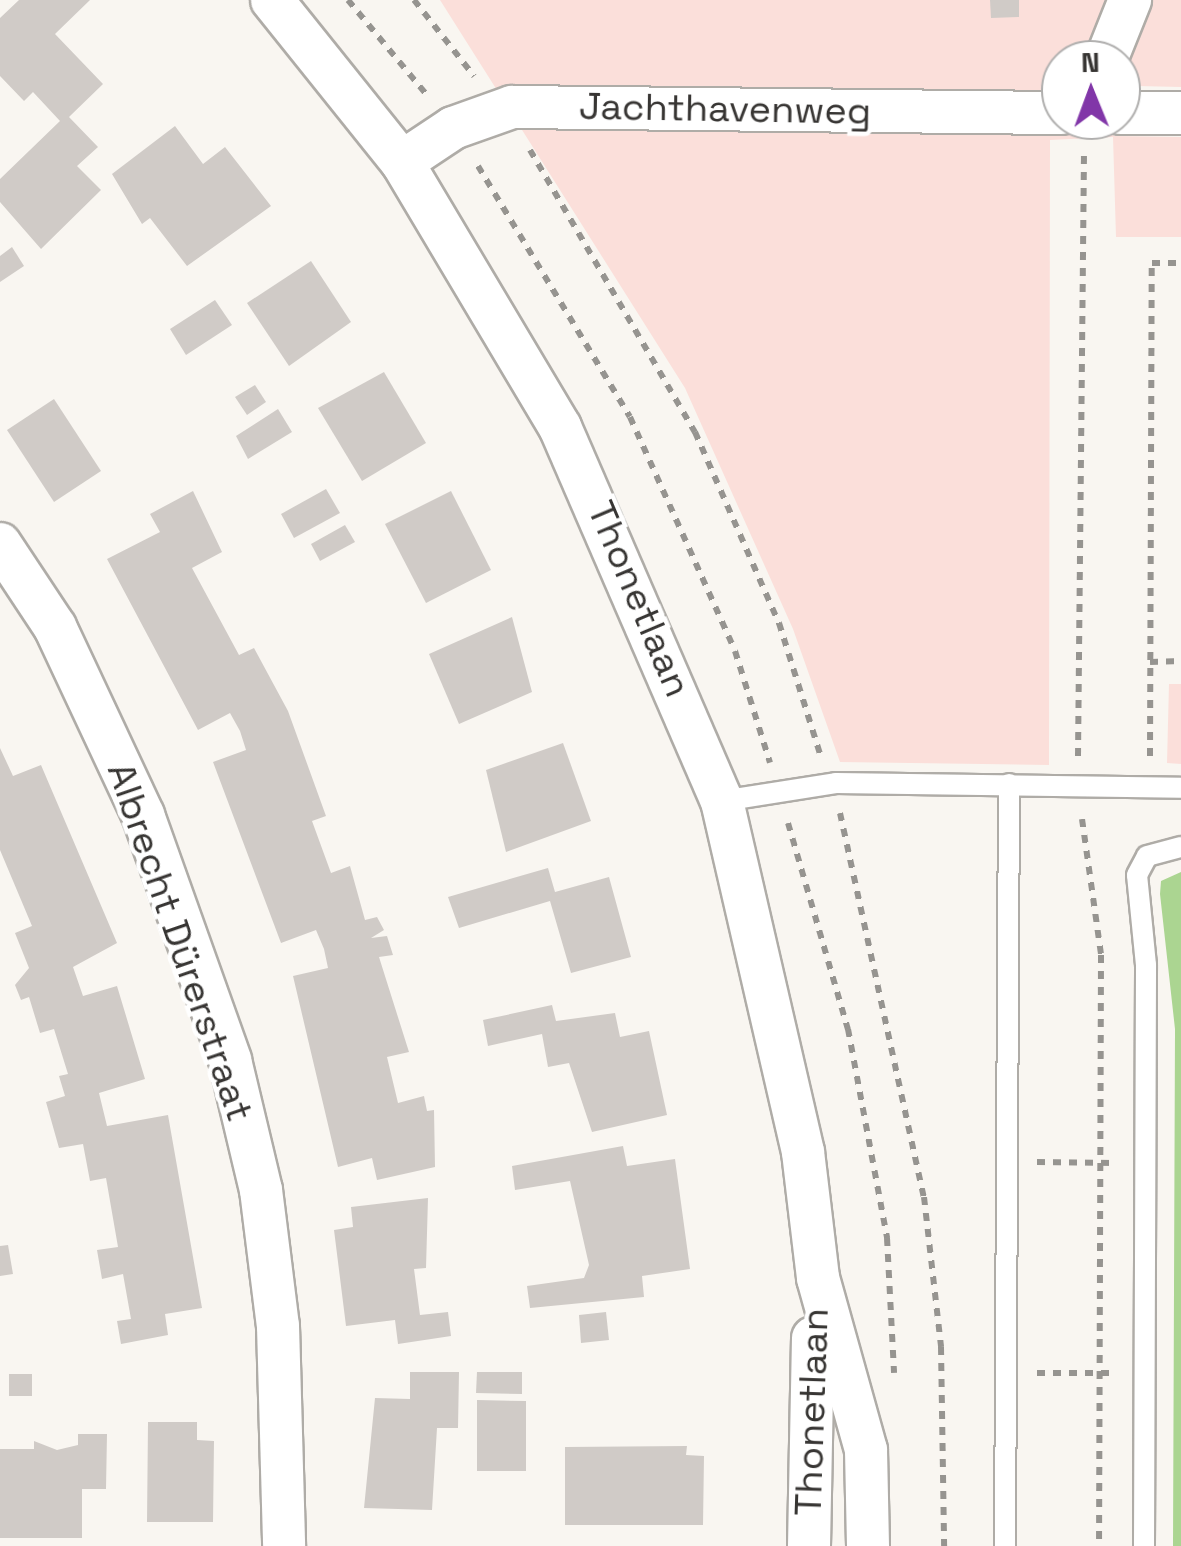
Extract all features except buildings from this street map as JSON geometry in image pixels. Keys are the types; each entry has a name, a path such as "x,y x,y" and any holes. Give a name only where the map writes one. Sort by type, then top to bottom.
{"street":[{"name":"Thonetlaan","path":"272,0 402,162 599,501 722,801 803,1152 818,1278 810,1546"},
{"path":"1114,40 1130,0"},
{"name":"Jachthavenweg","path":"402,162 502,111 1041,125"},
{"path":"1141,113 1181,114"},
{"name":"Albrecht Dürerstraat","path":"0,544 55,627 143,814 230,1060 261,1190 278,1326 284,1546"},
{"name":"Thonetlaan","path":"818,1278 866,1450 868,1546"}],"lane":[{"path":"722,801 829,784 1181,788"},
{"path":"1005,1546 1010,784"},
{"path":"1144,1546 1146,1163 1137,875 1147,856 1181,847"}],"path":[{"path":"414,0 502,111 607,269 694,432 778,624 868,915 924,1197 941,1347 944,1546"},
{"path":"1072,140 1078,785 1101,955 1099,1546"},
{"path":"1150,787 1152,263 1181,263"},
{"path":"1150,662 1181,661"},
{"path":"1007,1162 1146,1163"},
{"path":"1005,1373 1145,1373"}],"shaded area":[{"path":"440,0 1181,0 1181,87 1141,86 1141,40 1041,40 1041,140 1050,140 1049,765 840,762 793,629 685,388"},
{"path":"1181,137 1181,237 1116,237 1113,140"},
{"path":"1169,684 1181,684 1181,764 1167,763"},
{"path":"1181,872 1181,1546 1173,1546 1175,1029 1160,894 1161,881"}]}
